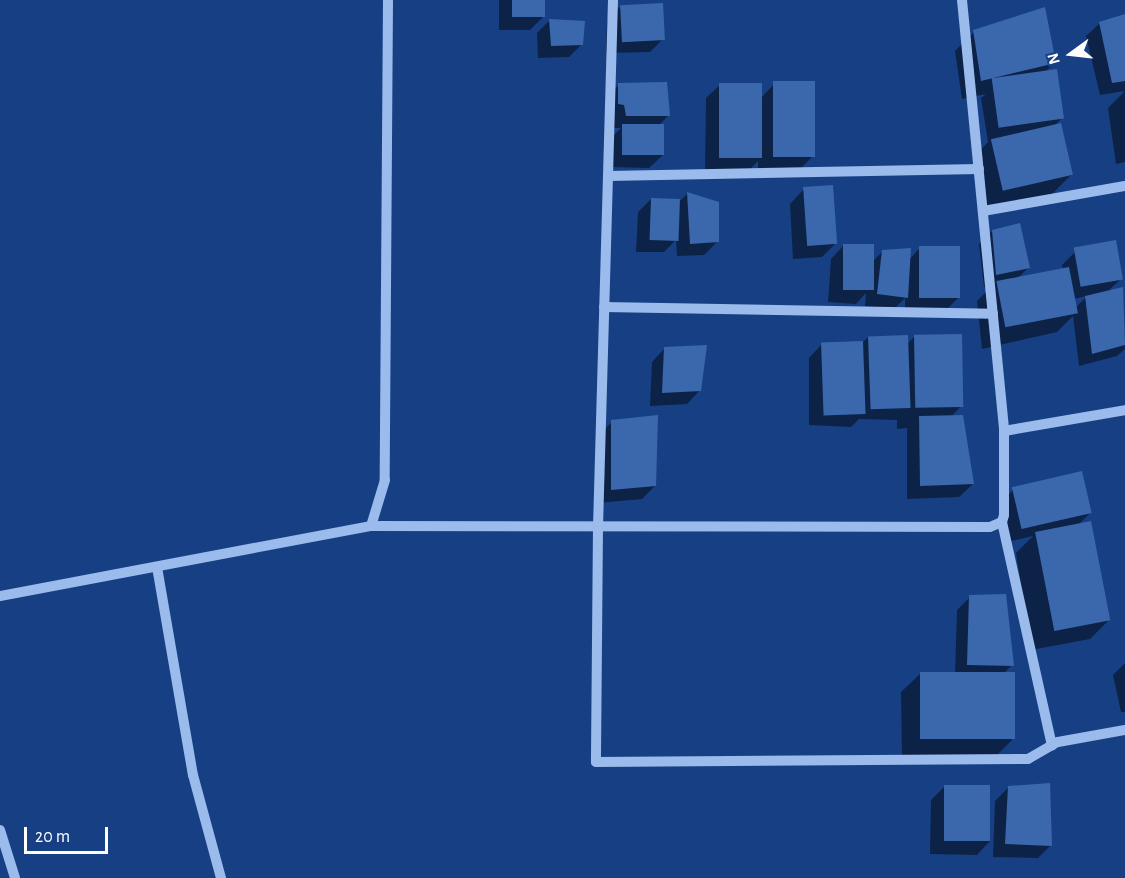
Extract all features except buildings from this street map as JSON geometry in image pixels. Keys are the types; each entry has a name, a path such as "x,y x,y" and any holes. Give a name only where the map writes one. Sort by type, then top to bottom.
{"street":[{"path":"371,526 385,480 388,0"},
{"path":"613,0 598,526 596,762 1028,759 1052,745 1125,730"},
{"path":"962,0 1004,431 1002,522 1052,745"},
{"path":"608,176 979,169"},
{"path":"983,212 1125,186"},
{"path":"604,307 993,314"},
{"path":"1004,431 1125,410"},
{"path":"0,596 371,526 990,526 1002,522"},
{"path":"157,567 197,795 221,878"},
{"path":"0,830 15,878"}]}
